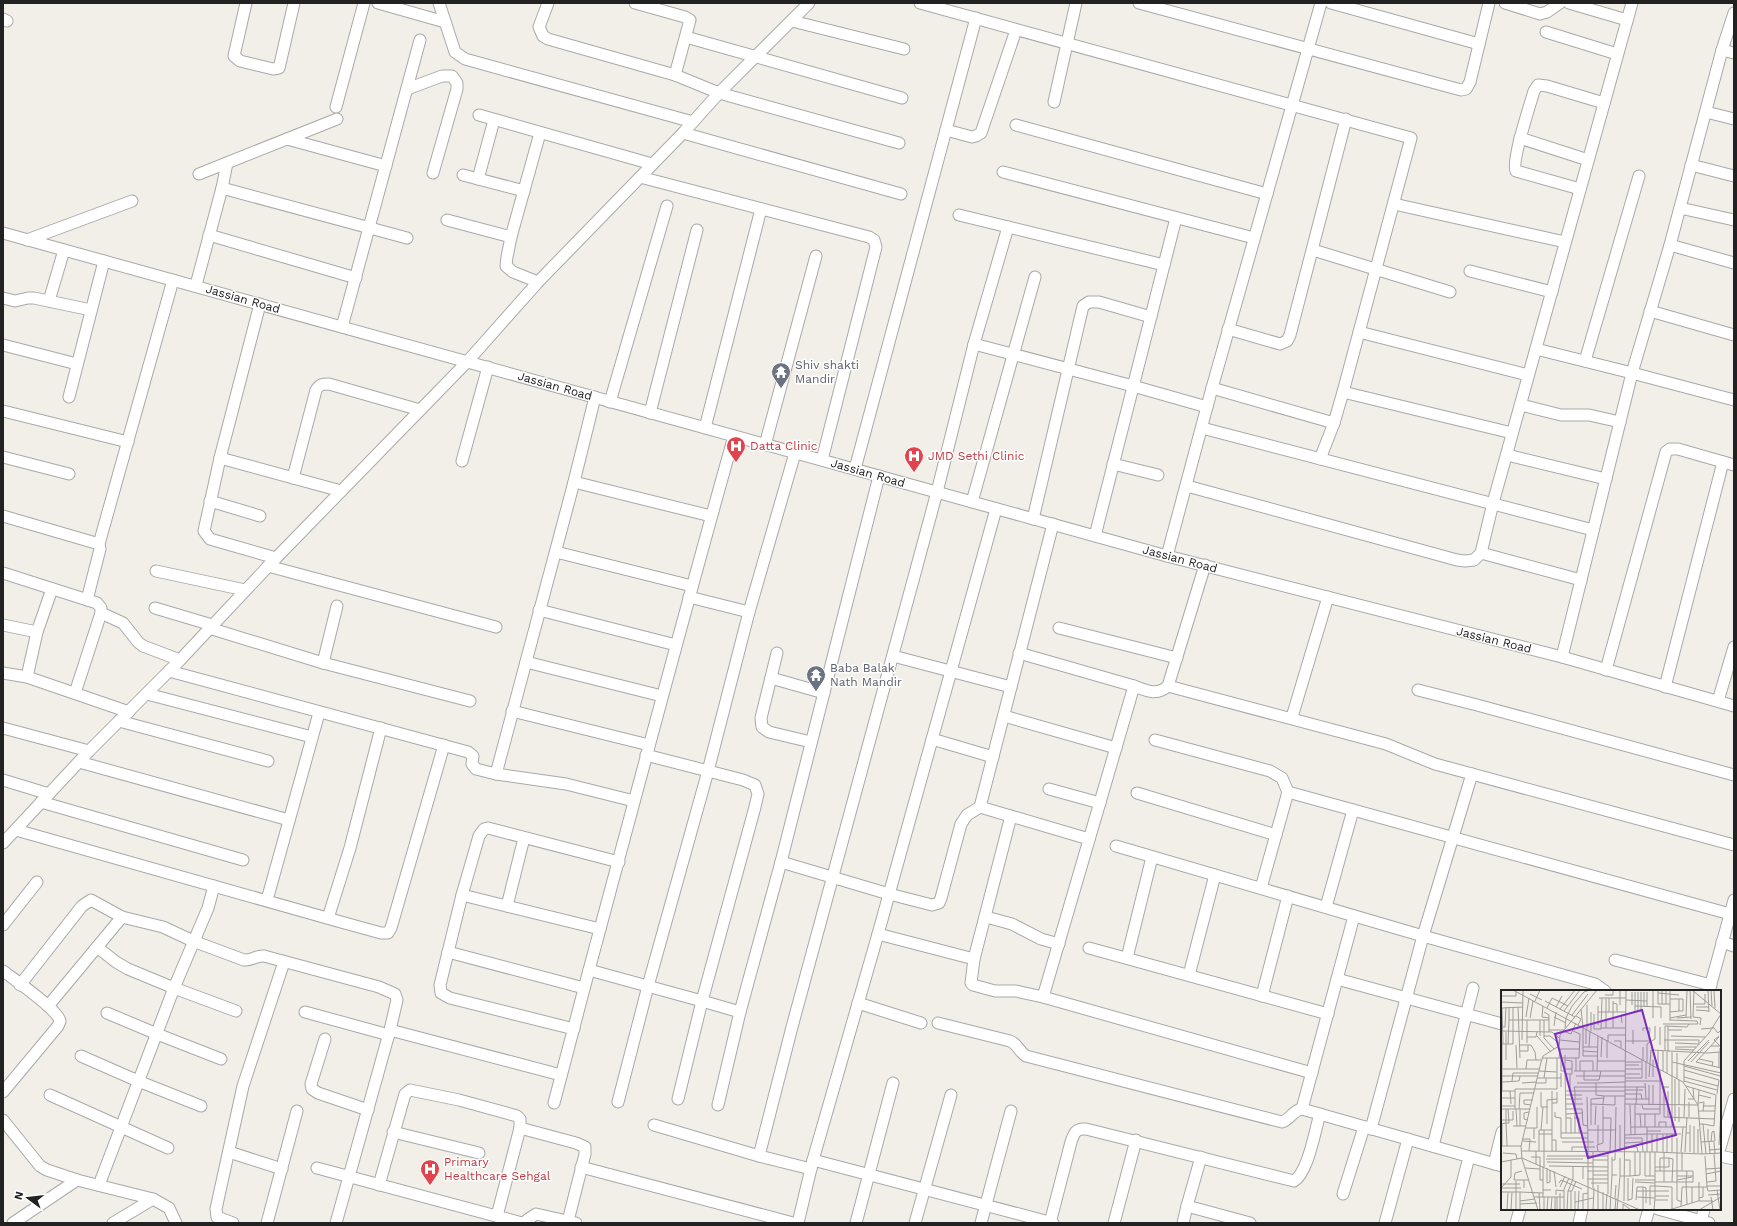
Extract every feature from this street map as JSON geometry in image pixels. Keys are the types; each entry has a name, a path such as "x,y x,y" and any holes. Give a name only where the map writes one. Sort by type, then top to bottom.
{"street":[{"path":"246,3 234,56 240,61 273,69 279,68 294,3"},
{"path":"336,107 364,3"},
{"path":"378,3 445,22"},
{"path":"439,3 455,52 465,59 693,122"},
{"path":"548,3 539,27 543,36 548,39 675,75 719,93 899,143"},
{"path":"634,3 688,18 690,23 675,75"},
{"path":"8,836 467,362 538,282 683,133 719,93 809,3"},
{"path":"920,3 1293,104 1412,138 1343,392 1334,422 1320,459"},
{"path":"1054,102 1076,3"},
{"path":"1139,3 1461,90 1468,87 1488,3"},
{"path":"1167,556 1228,329 1321,3"},
{"path":"1331,3 1479,44"},
{"path":"1505,3 1540,14 1547,12 1560,3"},
{"path":"1569,3 1627,20"},
{"path":"1187,486 1457,560 1474,560 1481,553 1512,433 1632,3"},
{"path":"1562,657 1632,373 1670,244 1722,50 1734,13"},
{"path":"855,469 976,18"},
{"path":"792,21 904,49"},
{"path":"946,130 972,137 981,133 1016,30"},
{"path":"1546,32 1617,54"},
{"path":"686,37 902,98"},
{"path":"342,327 420,40"},
{"path":"1722,50 1734,53"},
{"path":"407,90 442,76 452,76 457,83 457,89 433,173"},
{"path":"1580,189 1516,170 1514,163 1520,138 1534,91 1538,85 1547,86 1604,103"},
{"path":"1706,112 1734,119"},
{"path":"479,115 652,164"},
{"path":"199,174 337,119"},
{"path":"1228,329 1280,344 1287,342 1313,250 1346,119"},
{"path":"478,179 494,120"},
{"path":"1016,125 1267,194"},
{"path":"538,282 513,272 506,266 511,237 540,133"},
{"path":"683,133 901,194"},
{"path":"1520,138 1588,160"},
{"path":"287,139 386,166"},
{"path":"196,285 222,188 227,163"},
{"path":"1691,165 1734,176"},
{"path":"1003,172 1254,238"},
{"path":"463,175 524,191"},
{"path":"1584,361 1639,176"},
{"path":"640,177 870,237 875,243 876,247 822,460"},
{"path":"222,188 407,238"},
{"path":"27,240 132,201"},
{"path":"1394,204 1565,242"},
{"path":"610,402 667,206"},
{"path":"1680,208 1734,220"},
{"path":"705,428 761,209"},
{"path":"959,215 1164,265"},
{"path":"1095,536 1176,218"},
{"path":"447,220 511,237"},
{"path":"759,1156 792,1027 937,492 974,344 1008,227"},
{"path":"650,413 697,230"},
{"name":"Jassian Road","path":"3,234 196,285 488,368 1167,556 1562,657 1734,706"},
{"path":"209,235 356,278"},
{"path":"1670,244 1734,262"},
{"path":"49,301 64,250"},
{"path":"1313,250 1376,268 1450,292"},
{"path":"765,444 816,256"},
{"path":"69,397 104,261"},
{"path":"1470,271 1552,292"},
{"path":"972,502 1035,277"},
{"path":"87,600 100,549 99,544 173,280"},
{"path":"3,298 15,301 28,298 91,310"},
{"path":"1033,519 1083,306 1089,302 1099,302 1150,317"},
{"path":"260,304 220,458 204,531 206,537 210,539 276,558"},
{"path":"1650,311 1734,335"},
{"path":"1359,332 1528,375"},
{"path":"974,344 1133,386 1207,408"},
{"path":"3,345 77,364"},
{"path":"1536,349 1734,400"},
{"path":"462,461 488,368"},
{"path":"293,478 316,390 319,385 329,384 420,410"},
{"path":"1212,388 1334,422"},
{"path":"1343,392 1512,433"},
{"path":"496,774 539,610 556,552 595,397"},
{"path":"1521,405 1554,414 1572,416 1589,415 1620,422"},
{"path":"3,412 128,442"},
{"path":"1202,428 1593,530"},
{"path":"554,1103 662,696 734,436"},
{"path":"1606,670 1666,452 1670,449 1678,449 1734,465"},
{"path":"618,1102 648,986 708,771 749,612 795,453"},
{"path":"1507,455 1606,479"},
{"path":"3,457 69,474"},
{"path":"220,458 341,491"},
{"path":"1665,687 1723,462"},
{"path":"1113,464 1158,475"},
{"path":"718,1105 740,1012 781,862 879,476"},
{"path":"574,482 712,516"},
{"path":"210,500 260,516"},
{"path":"798,1223 812,1164 878,934 996,509"},
{"path":"3,516 99,544"},
{"path":"781,862 889,894 932,905 939,903 944,891 961,824 967,815 980,807 1053,524"},
{"path":"556,552 691,591 749,612"},
{"path":"1481,553 1581,580"},
{"path":"1019,654 1154,693 1159,693 1168,686 1205,565"},
{"path":"268,566 496,627"},
{"path":"156,570 245,590"},
{"path":"3,573 97,603 101,608 101,613 75,693"},
{"path":"27,677 37,632 52,589"},
{"path":"1292,717 1328,598"},
{"path":"323,662 337,606"},
{"path":"155,608 323,662 470,701"},
{"path":"539,610 676,645"},
{"path":"101,613 123,623 143,646 180,660"},
{"path":"3,625 37,632"},
{"path":"1059,628 1176,658"},
{"path":"1718,701 1734,647"},
{"path":"777,653 761,718 762,727 769,732 811,742"},
{"path":"893,656 1011,687"},
{"path":"526,662 662,696"},
{"path":"169,671 319,713 468,752 473,756 472,764 474,767 496,774 561,783 634,801"},
{"path":"3,673 27,677 128,712"},
{"path":"771,678 824,693"},
{"path":"1043,997 1060,944 1089,838 1134,686"},
{"path":"1168,686 1292,717 1393,746 1424,760 1472,774 1734,845"},
{"path":"1418,690 1734,775"},
{"path":"147,694 312,737"},
{"path":"512,711 648,750 708,771 755,785 758,794 702,1002 678,1100"},
{"path":"267,900 319,713"},
{"path":"1004,716 1116,748"},
{"path":"119,721 268,762"},
{"path":"3,728 89,751"},
{"path":"328,918 350,848 381,728"},
{"path":"932,739 993,758"},
{"path":"1155,740 1270,771 1282,778 1288,792 1261,888"},
{"path":"8,836 214,886 381,933 388,933 390,931 444,745"},
{"path":"79,762 289,820"},
{"path":"1343,1194 1368,1128 1452,837 1472,774"},
{"path":"3,780 45,798 243,860"},
{"path":"1049,788 1100,803"},
{"path":"1288,792 1730,914"},
{"path":"1137,793 1276,835"},
{"path":"980,807 1089,838"},
{"path":"1326,908 1353,810"},
{"path":"1011,816 974,959 971,978 971,983 973,986 995,991 1016,991 1043,997 1312,1073"},
{"path":"574,1029 445,996 441,993 440,985 462,895 481,832 488,828 619,862"},
{"path":"507,906 524,838"},
{"path":"1116,846 1423,936 1595,984 1604,990"},
{"path":"1127,958 1152,857"},
{"path":"1189,975 1215,875"},
{"path":"3,925 37,882"},
{"path":"99,1185 174,988 208,908 214,886"},
{"path":"462,895 600,929"},
{"path":"1262,996 1288,896"},
{"path":"20,985 88,900 95,901 122,917 163,927 193,941 244,960 250,960 261,956 391,992 396,996 396,1000 389,1032 336,1223"},
{"path":"1615,960 1710,988 1734,900"},
{"path":"1302,1109 1354,916"},
{"path":"48,1006 122,917"},
{"path":"986,917 1012,924 1041,939 1060,944"},
{"path":"878,934 974,959"},
{"path":"1722,942 1734,946"},
{"path":"97,947 116,962 128,969 236,1011"},
{"path":"1089,948 1328,1014"},
{"path":"448,952 584,988"},
{"path":"234,1223 221,1220 216,1214 243,1086 284,962"},
{"path":"589,970 740,1012"},
{"path":"3,971 48,1006 60,1018 60,1023 3,1092"},
{"path":"1337,979 1501,1024"},
{"path":"1433,1146 1473,988"},
{"path":"858,1004 921,1023"},
{"path":"305,1012 561,1075"},
{"path":"107,1013 221,1059"},
{"path":"938,1023 1010,1041 1017,1044 1020,1051 1026,1056 1282,1122 1294,1112 1302,1109 1498,1165 1501,1140"},
{"path":"325,1039 311,1084 312,1089 318,1093 368,1110"},
{"path":"81,1056 201,1106"},
{"path":"856,1223 893,1083"},
{"path":"379,1185 405,1094 410,1090 459,1100 517,1116 520,1119 520,1128 497,1216"},
{"path":"50,1095 168,1148"},
{"path":"915,1223 951,1095"},
{"path":"1721,1144 1734,1099"},
{"path":"267,1223 297,1111"},
{"path":"981,1223 1011,1111"},
{"path":"654,1126 759,1156 869,1175 1051,1223 1071,1142 1076,1130 1086,1129 1136,1140 1294,1181 1298,1178 1304,1168 1320,1114"},
{"path":"3,1120 40,1166 47,1170 78,1180 153,1198 169,1208 176,1223"},
{"path":"520,1128 582,1145 586,1150 572,1222 536,1214 527,1220 526,1223"},
{"path":"393,1132 479,1153"},
{"path":"1385,1223 1408,1139"},
{"path":"1114,1223 1136,1140"},
{"path":"229,1152 282,1169"},
{"path":"1721,1156 1734,1159"},
{"path":"1183,1223 1201,1157"},
{"path":"1452,1223 1469,1157"},
{"path":"582,1167 793,1223"},
{"path":"317,1168 522,1223"},
{"path":"12,1223 78,1180"},
{"path":"113,1223 153,1198"},
{"path":"1187,1206 1250,1223"},
{"path":"1516,1223 1520,1210"},
{"path":"1579,1223 1582,1210"},
{"path":"1645,1223 1649,1210"},
{"path":"1662,1210 1704,1222 1704,1210"}],"place":[{"name":"Shiv shakti Mandir","path":"781,389"},
{"name":"Datta Clinic","path":"736,463"},
{"name":"JMD Sethi Clinic","path":"914,473"},
{"name":"Baba Balak Nath Mandir","path":"816,692"},
{"name":"Primary Healthcare Sehgal","path":"430,1186"}]}
